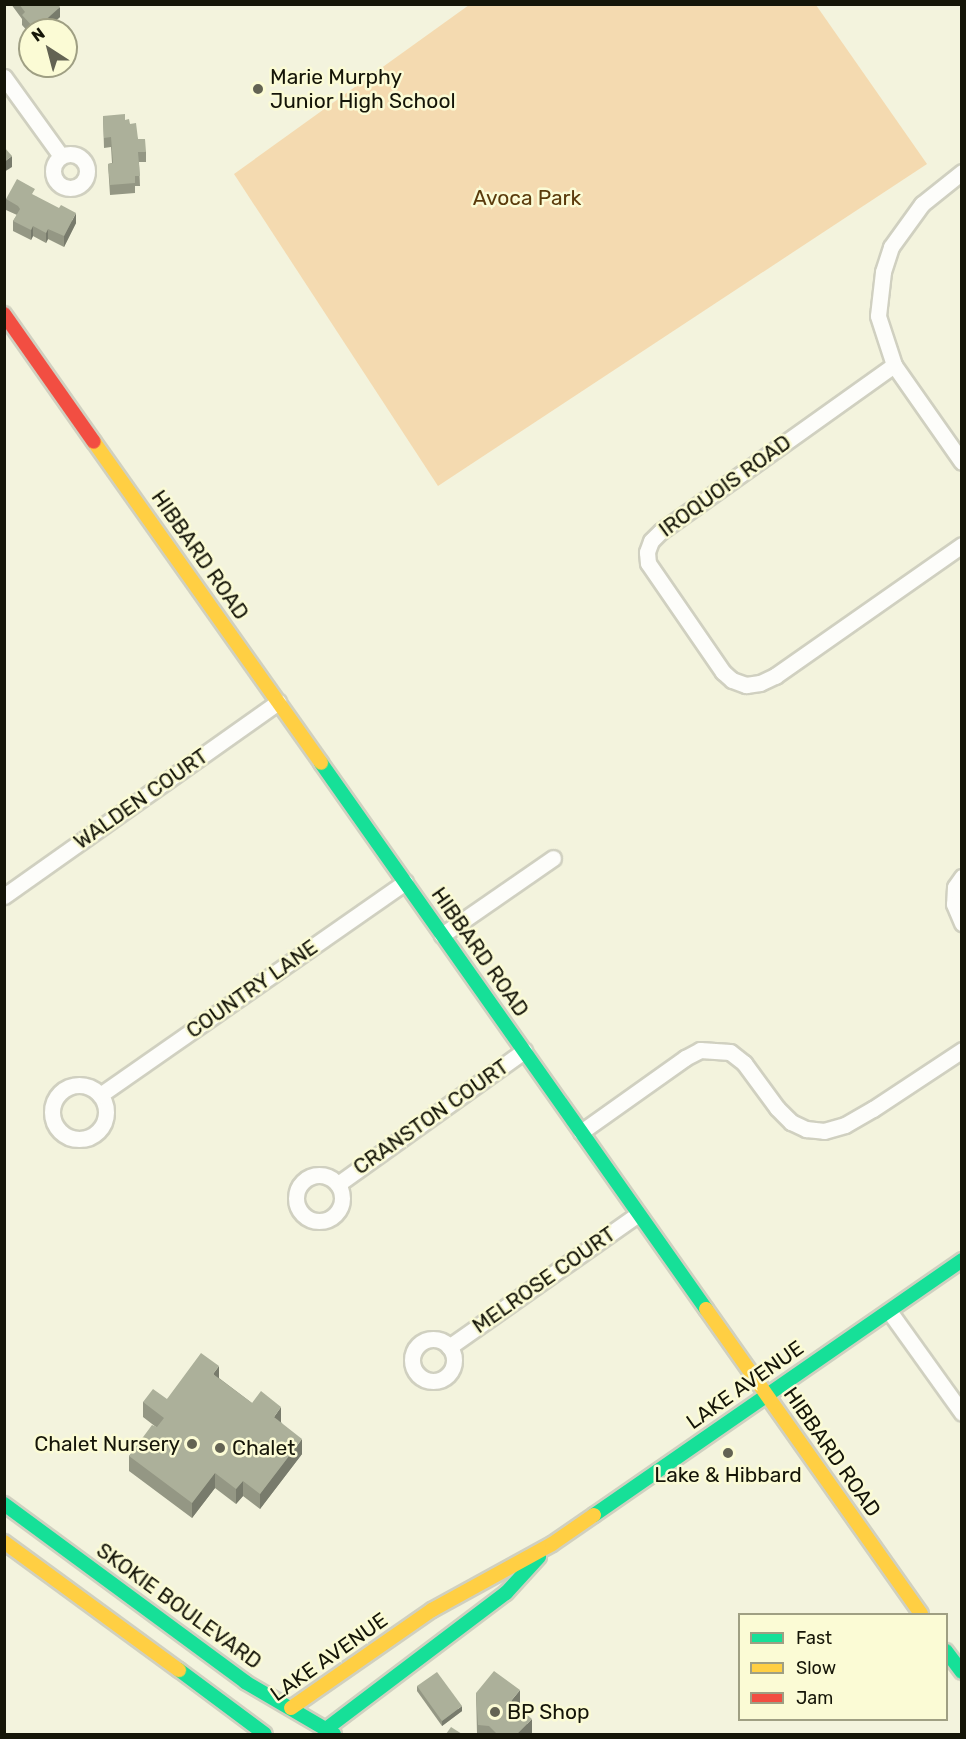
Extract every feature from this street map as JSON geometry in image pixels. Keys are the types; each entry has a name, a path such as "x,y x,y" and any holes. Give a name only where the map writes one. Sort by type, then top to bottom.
{"main road":[{"name":"HIBBARD ROAD","path":"4,314 920,1613"},
{"name":"LAKE AVENUE","path":"260,1733 291,1708 432,1610 552,1544 962,1260"},
{"name":"SKOKIE BOULEVARD","path":"4,1504 245,1682 291,1708 326,1733"},
{"path":"4,1542 260,1733"},
{"name":"LAKE AVENUE","path":"326,1733 506,1593 552,1544"},
{"path":"948,1654 962,1672"}],"street":[{"path":"4,77 61,156"},
{"path":"962,172 922,204 891,247 883,272 878,316 894,364 962,462"},
{"name":"IROQUOIS ROAD","path":"894,364 661,531 651,541 647,552 648,563 723,672 732,680 746,685 760,683 775,676 962,545"},
{"name":"WALDEN COURT","path":"4,896 278,702"},
{"path":"442,935 553,858"},
{"path":"962,876 955,887 954,904 962,923"},
{"name":"COUNTRY LANE","path":"100,1095 405,882"},
{"path":"580,1132 685,1058 700,1050 730,1052 744,1063 777,1108 791,1122 806,1130 824,1131 845,1125 873,1109 962,1050"},
{"name":"CRANSTON COURT","path":"338,1184 524,1051"},
{"name":"MELROSE COURT","path":"449,1347 638,1214"},
{"path":"889,1311 962,1413"}],"green space":[{"name":"Avoca Park","path":"469,5 816,5 927,164 438,486 234,174"}],"building":[{"path":"19,4 58,4 60,7 48,18 25,18 22,15 25,12"},
{"path":"125,114 125,120 129,119 130,124 136,123 138,139 145,139 146,152 138,152 140,176 135,176 135,183 110,185 108,164 113,163 111,137 104,138 103,116"},
{"path":"4,147 12,156 4,162"},
{"path":"17,179 35,189 32,194 59,208 61,205 76,213 64,236 48,229 46,233 33,226 31,230 13,221 20,209 6,199"},
{"name":"Chalet","path":"201,1353 219,1366 213,1374 252,1403 261,1391 281,1407 274,1417 302,1439 260,1494 243,1481 236,1489 215,1473 192,1503 129,1456 152,1425 157,1427 164,1418 143,1402 153,1389 167,1399"},
{"name":"BP Shop","path":"494,1671 520,1690 511,1701 532,1719 517,1734 497,1734 489,1726 478,1725 476,1693"},
{"path":"437,1672 462,1706 442,1721 417,1686"},
{"path":"451,1727 462,1734 446,1734"}],"traffic: fast":[{"path":"321,763 706,1309"},
{"path":"594,1515 962,1260"},
{"path":"4,1504 245,1682 334,1734"},
{"path":"326,1729 506,1593 539,1557"},
{"path":"948,1654 962,1672"},
{"path":"179,1670 265,1734"}],"traffic: slow":[{"path":"94,442 321,763"},
{"path":"706,1309 920,1613"},
{"path":"291,1708 432,1610 552,1544 594,1515"},
{"path":"4,1542 179,1670"}],"traffic: jam":[{"path":"4,314 94,442"}],"place":[{"name":"Marie Murphy Junior High School","path":"258,89"},
{"name":"Chalet Nursery","path":"192,1444"},
{"name":"Chalet","path":"220,1448"},
{"name":"Lake & Hibbard","path":"728,1453"},
{"name":"BP Shop","path":"495,1712"}]}
